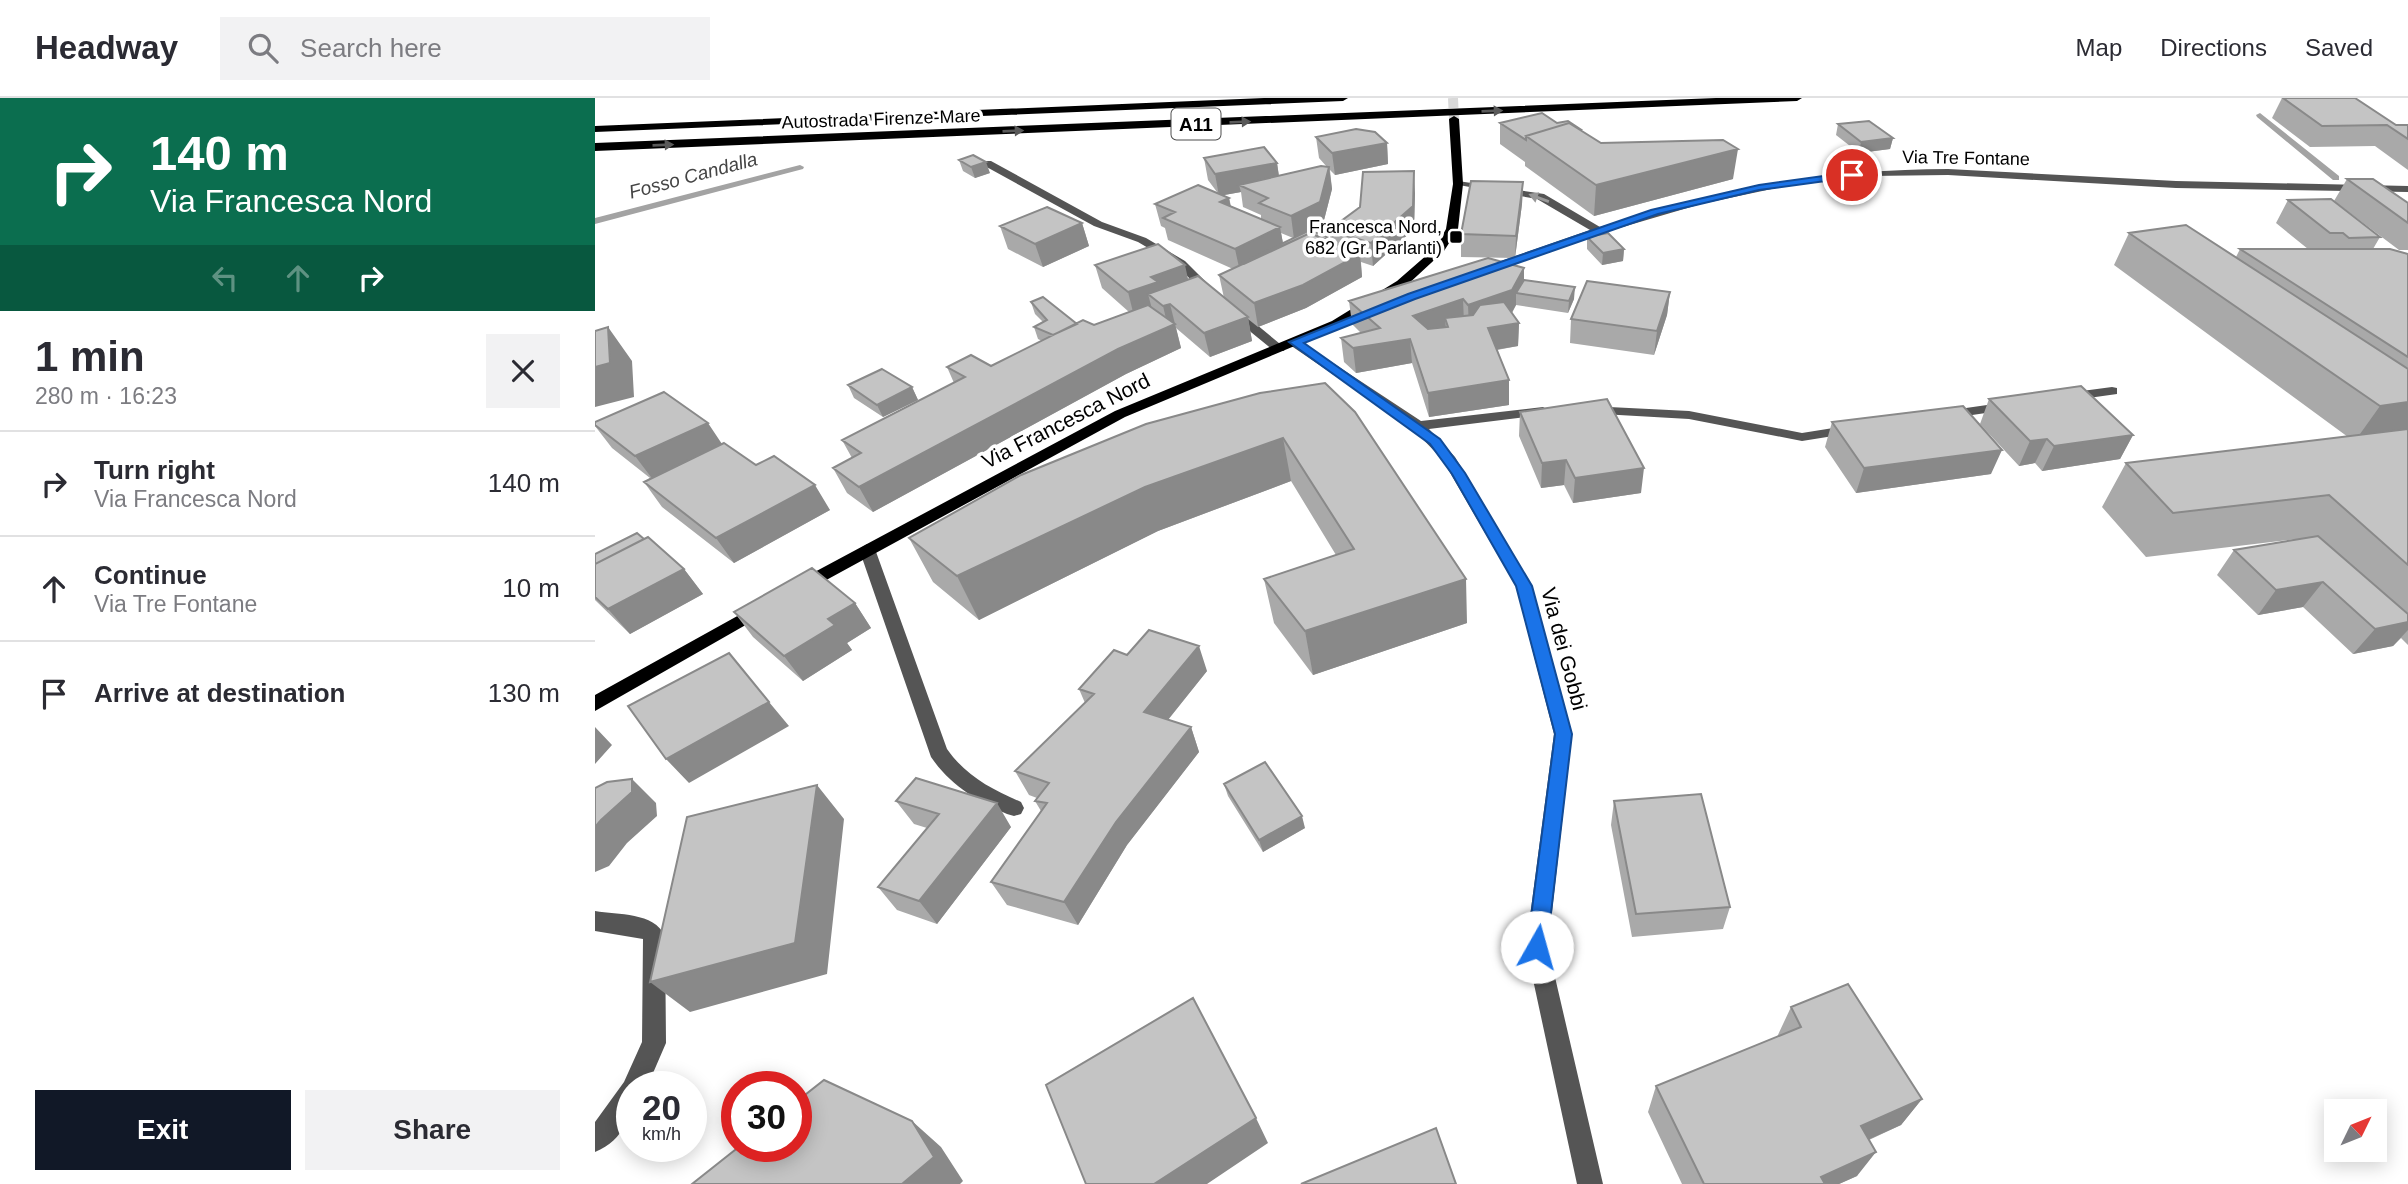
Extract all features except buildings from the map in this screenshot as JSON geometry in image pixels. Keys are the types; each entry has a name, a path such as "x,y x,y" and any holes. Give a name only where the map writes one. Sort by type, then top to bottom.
{"highway":[{"name":"Autostrada Firenze-Mare","path":"595,129 1343,98"},
{"name":"Autostrada Firenze-Mare","path":"595,147 1797,98"}],"main road":[{"name":"Via Francesca Nord","path":"793,591 1119,414 1336,324 1401,284 1445,244 1456,214 1458,184 1454,119"},
{"path":"595,704 770,605"}],"street":[{"name":"Via dei Gobbi","path":"987,163 1098,224 1142,240 1181,263 1207,290 1287,345 1418,426 1448,457 1524,586 1563,734 1537,947 1590,1184"},
{"name":"Via Tre Fontane","path":"1474,274 1655,212 1759,188 1871,174 1984,174 2254,189 2408,189"},
{"path":"1458,184 1540,196 1599,231"},
{"path":"1336,324 1399,301"},
{"path":"2058,399 2112,391"},
{"path":"1923,419 2017,405"},
{"path":"1418,426 1567,409 1689,415 1802,437 1870,427"},
{"path":"867,550 938,752 950,771 968,787 1014,808"},
{"path":"595,921 648,929 654,936 653,1043 641,1071"},
{"path":"595,1139 616,1116"}],"waterway":[{"path":"2260,115 2336,178"},
{"name":"Fosso Candalla","path":"595,221 800,167"}],"tunnel":[{"path":"1453,98 1454,119"}],"place":[{"name":"Francesca Nord, 682 (Gr. Parlanti)","path":"1456,237"}],"route":[{"path":"1537,947 1563,734 1524,586 1458,473 1435,441 1418,426 1295,342 1336,324 1655,212 1759,188 1852,175"}]}
